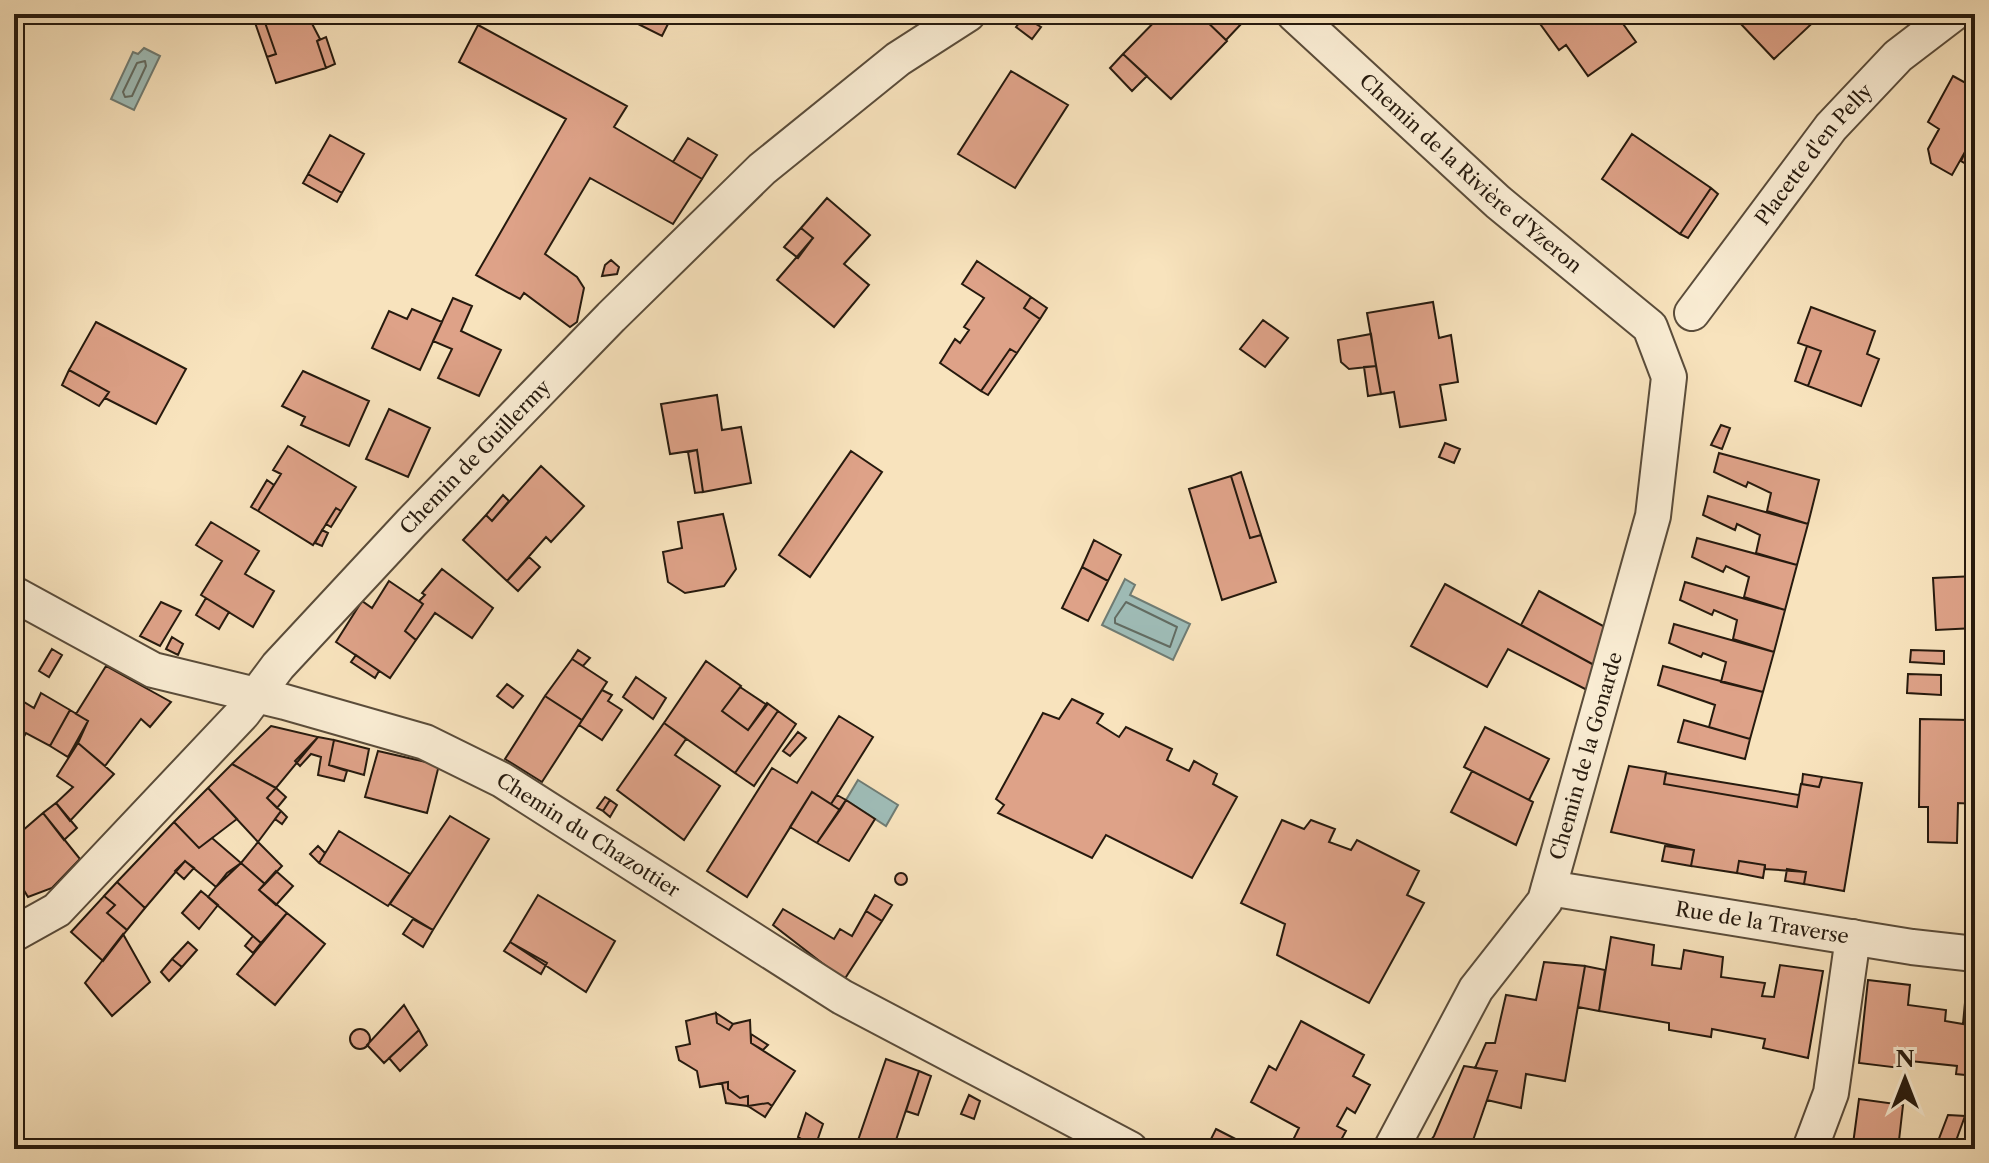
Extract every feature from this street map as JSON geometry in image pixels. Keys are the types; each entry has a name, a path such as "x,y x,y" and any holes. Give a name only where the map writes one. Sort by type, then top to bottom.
{"street":[{"name":"Chemin de Guillermy","path":"15,935 57,910 411,523 611,317 762,169 898,59 968,14"},
{"name":"Chemin de la Rivière d'Yzeron","path":"1294,14 1498,202 1650,327"},
{"name":"Placette d'en Pelly","path":"1692,313 1831,127 1898,56 1953,14"},
{"name":"Chemin de la Gonarde","path":"1391,1149 1476,989 1545,901 1653,516 1669,377 1650,327"},
{"name":"Chemin du Chazottier","path":"14,594 153,670 425,742 502,780 842,997 1130,1149"},
{"name":"Rue de la Traverse","path":"1549,888 1975,954"},
{"path":"1810,1149 1831,1093 1853,937"}],"water":[{"path":"144,48 160,56 134,110 111,99 133,52 138,54"},
{"path":"1125,579 1135,585 1130,595 1190,624 1173,660 1102,625"},
{"path":"858,780 898,805 886,826 846,800"}],"building":[{"path":"252,14 262,14 276,54 267,57"},
{"path":"262,14 307,14 320,39 317,41 326,68 276,83 267,57 276,54"},
{"path":"618,14 673,14 662,36"},
{"path":"1162,14 1199,14 1227,41 1171,99 1123,54"},
{"path":"1199,14 1235,14 1243,22 1226,40"},
{"path":"1533,14 1616,14 1636,42 1588,76 1566,45 1559,50"},
{"path":"1747,14 1822,14 1774,59 1739,22"},
{"path":"1024,17 1041,27 1032,39 1016,27"},
{"path":"478,25 627,106 614,127 702,179 673,224 590,178 545,254 577,277 584,288 577,322 570,327 524,293 520,299 476,275 566,119 459,62"},
{"path":"326,37 335,64 326,68 317,41"},
{"path":"1123,54 1147,76 1132,91 1110,68"},
{"path":"1011,71 1068,105 1015,188 958,154"},
{"path":"1953,76 1975,88 1975,155 1966,150 1952,175 1931,163 1928,149 1939,129 1928,122"},
{"path":"1632,134 1711,188 1680,234 1602,179"},
{"path":"330,135 364,154 342,193 308,174"},
{"path":"688,138 717,155 702,179 673,162"},
{"path":"1966,150 1975,155 1975,169 1961,161"},
{"path":"308,174 342,193 337,202 303,183"},
{"path":"1711,188 1718,194 1688,238 1680,234"},
{"path":"827,198 870,235 844,264 869,285 834,327 777,280 813,238 801,228"},
{"path":"801,228 813,238 798,258 784,247"},
{"path":"611,260 619,267 617,274 602,276 605,265"},
{"path":"977,261 1031,297 1024,308 1040,319 1017,353 1010,349 981,391 940,363 955,339 960,343 969,330 964,327 984,298 962,284"},
{"path":"1031,297 1047,308 1040,319 1024,308"},
{"path":"453,298 472,306 461,331 501,350 479,396 438,378 452,349 433,341"},
{"path":"1433,302 1439,338 1451,335 1458,382 1440,385 1446,420 1400,427 1394,392 1381,394 1367,313"},
{"path":"1811,307 1875,331 1867,354 1879,359 1861,406 1808,386 1821,351 1798,343"},
{"path":"412,309 442,322 420,370 372,348 389,311 407,319"},
{"path":"1263,320 1288,338 1265,367 1240,349"},
{"path":"96,322 186,369 156,424 105,398 109,392 69,370"},
{"path":"1371,334 1376,366 1349,369 1341,362 1338,340"},
{"path":"1807,346 1821,351 1808,386 1795,381"},
{"path":"1010,349 1017,353 988,395 981,391"},
{"path":"1376,366 1381,394 1368,396 1364,367"},
{"path":"69,370 109,392 99,406 62,385"},
{"path":"303,371 369,401 349,446 301,425 305,417 282,406"},
{"path":"717,395 722,430 741,427 751,483 703,492 697,450 670,454 661,404"},
{"path":"389,409 430,428 408,477 366,459"},
{"path":"1721,425 1730,428 1722,449 1711,445"},
{"path":"1445,443 1460,449 1454,463 1439,457"},
{"path":"288,446 356,487 341,511 336,508 313,545 258,511 281,474 273,470"},
{"path":"697,450 703,492 695,493 688,452"},
{"path":"851,451 882,472 810,577 779,555"},
{"path":"1719,453 1819,480 1808,524 1767,511 1771,493 1748,482 1746,487 1714,472"},
{"path":"541,466 584,506 551,542 546,537 507,581 463,540 486,515 492,521"},
{"path":"1241,472 1261,535 1250,538 1231,476"},
{"path":"1231,476 1250,538 1261,535 1276,582 1222,600 1189,489"},
{"path":"267,480 274,485 258,511 251,507"},
{"path":"503,495 509,501 492,521 486,515"},
{"path":"1708,496 1808,524 1797,565 1756,553 1760,535 1737,524 1735,530 1703,515"},
{"path":"336,508 341,511 331,527 326,524"},
{"path":"723,514 736,569 724,586 685,593 668,582 663,552 682,548 678,522"},
{"path":"211,522 259,551 245,574 274,591 253,627 201,595 222,561 196,545"},
{"path":"322,530 328,533 322,546 315,543"},
{"path":"1697,538 1797,565 1785,610 1744,597 1749,577 1726,566 1723,572 1692,557"},
{"path":"1094,540 1121,555 1108,581 1082,567"},
{"path":"529,557 540,567 518,591 507,581"},
{"path":"1082,567 1108,581 1088,621 1062,608"},
{"path":"442,569 493,608 472,638 435,613 416,640 405,631 423,604 419,601 425,595 422,593"},
{"path":"1975,576 1975,628 1936,630 1933,578"},
{"path":"389,581 423,604 405,631 416,640 390,678 336,642 362,601 372,608"},
{"path":"1685,582 1785,610 1774,652 1733,639 1737,620 1714,610 1712,615 1680,600"},
{"path":"1445,584 1594,665 1587,690 1508,649 1487,687 1411,646"},
{"path":"1539,591 1605,627 1594,665 1521,625"},
{"path":"206,598 229,612 219,629 196,615"},
{"path":"161,602 181,611 160,646 140,636"},
{"path":"1674,624 1774,652 1763,692 1721,682 1726,662 1703,653 1701,657 1669,643"},
{"path":"172,637 183,644 178,655 166,649"},
{"path":"52,649 62,655 49,677 39,671"},
{"path":"578,650 590,658 583,666 572,659"},
{"path":"1911,650 1944,651 1944,664 1910,662"},
{"path":"356,655 379,671 375,678 351,662"},
{"path":"572,659 607,682 582,720 545,696"},
{"path":"706,661 741,686 722,711 748,730 767,703 778,711 735,773 664,723"},
{"path":"106,666 171,702 150,727 141,719 105,766 78,743 88,721 76,714"},
{"path":"1663,666 1763,692 1750,739 1709,727 1715,705 1658,685"},
{"path":"1908,674 1941,675 1941,695 1907,693"},
{"path":"636,677 666,698 653,719 623,697"},
{"path":"507,684 523,696 513,708 497,696"},
{"path":"740,687 767,705 748,730 722,711"},
{"path":"602,690 612,695 608,701 622,710 602,740 579,725"},
{"path":"41,693 70,710 50,746 26,733 21,742 14,738 14,696 34,708"},
{"path":"545,696 582,720 542,782 505,759"},
{"path":"1072,699 1103,714 1097,723 1119,737 1126,727 1172,749 1167,760 1189,771 1194,761 1217,774 1213,784 1237,797 1192,878 1106,835 1092,858 998,813 1004,805 996,799 1043,713 1059,719"},
{"path":"70,710 88,721 68,757 50,746"},
{"path":"778,711 796,724 754,786 735,773"},
{"path":"839,716 873,737 831,804 812,792 747,897 707,871 772,768 797,783"},
{"path":"1920,719 1969,720 1968,761 1975,761 1975,804 1958,803 1957,843 1928,842 1928,807 1919,807"},
{"path":"1684,720 1750,739 1745,759 1678,742"},
{"path":"664,723 686,739 675,755 720,786 684,840 617,790"},
{"path":"271,726 318,737 276,788 232,764"},
{"path":"1485,727 1549,759 1529,800 1464,767"},
{"path":"798,732 806,738 790,756 783,751"},
{"path":"318,737 334,740 329,765 347,771 344,781 318,775 321,757 311,754 300,766 295,761"},
{"path":"14,738 21,742 14,755"},
{"path":"334,740 369,749 364,775 329,765"},
{"path":"78,743 114,774 70,821 56,803 73,787 57,776"},
{"path":"378,751 439,765 427,813 365,797"},
{"path":"232,764 276,788 267,798 281,811 258,842 208,788"},
{"path":"1629,766 1666,772 1664,784 1797,807 1801,784 1819,787 1822,777 1862,783 1844,891 1804,884 1806,872 1765,869 1765,865 1739,861 1737,873 1691,866 1694,850 1611,832"},
{"path":"1472,771 1533,802 1516,845 1451,812"},
{"path":"1666,773 1799,795 1797,807 1664,784"},
{"path":"1803,774 1822,777 1819,787 1802,784"},
{"path":"208,788 237,819 199,848 174,822"},
{"path":"276,788 286,797 277,808 267,798"},
{"path":"812,792 840,810 817,843 790,827"},
{"path":"837,795 846,800 840,810 831,804"},
{"path":"605,797 610,800 603,811 597,808"},
{"path":"610,800 617,805 610,817 603,811"},
{"path":"846,800 875,819 849,861 817,843"},
{"path":"56,803 77,828 64,840 43,813"},
{"path":"281,811 287,817 282,824 275,819"},
{"path":"43,813 80,859 52,888 28,897 14,874 14,838"},
{"path":"450,816 489,839 433,930 390,904"},
{"path":"1282,820 1304,829 1311,820 1335,829 1329,842 1351,850 1357,840 1419,871 1407,895 1424,903 1369,1003 1277,955 1285,924 1241,903"},
{"path":"174,822 199,848 212,838 241,863 216,887 185,861 145,908 117,882"},
{"path":"339,831 410,874 388,906 319,863"},
{"path":"258,842 282,866 265,884 241,863"},
{"path":"318,846 325,853 319,863 310,854"},
{"path":"1665,846 1694,850 1691,866 1662,861"},
{"path":"185,861 194,868 184,879 175,871"},
{"path":"1739,861 1765,865 1763,878 1737,873"},
{"path":"241,863 265,884 259,890 287,913 261,943 208,897 227,873"},
{"path":"1787,869 1806,872 1804,884 1785,881"},
{"path":"276,871 293,886 276,905 259,890"},
{"path":"901,873 907,879 901,885 895,879"},
{"path":"117,882 145,908 127,930 107,913 115,905 104,896"},
{"path":"201,891 218,905 199,929 182,913"},
{"path":"538,895 615,941 586,992 510,942"},
{"path":"875,895 892,905 882,921 866,911"},
{"path":"104,896 115,905 107,913 127,930 103,961 71,932"},
{"path":"783,909 834,939 840,929 852,936 866,911 882,921 844,980 773,925"},
{"path":"287,913 325,944 275,1005 237,974"},
{"path":"413,919 433,930 423,947 403,934"},
{"path":"123,934 150,982 112,1016 85,983"},
{"path":"253,936 261,943 253,953 245,946"},
{"path":"1611,937 1654,945 1652,965 1681,969 1684,950 1723,957 1721,977 1765,983 1762,996 1774,997 1780,965 1823,971 1808,1058 1763,1048 1765,1039 1712,1029 1711,1037 1669,1030 1669,1023 1599,1011"},
{"path":"188,942 197,950 182,967 172,959"},
{"path":"510,942 547,963 541,974 504,951"},
{"path":"172,959 182,967 169,981 161,972"},
{"path":"1544,962 1585,966 1565,1081 1526,1074 1521,1108 1487,1100 1497,1071 1475,1068 1486,1043 1495,1043 1506,995 1536,1000"},
{"path":"1585,966 1605,970 1599,1011 1578,1007"},
{"path":"1868,980 1910,985 1908,1005 1946,1010 1945,1021 1963,1024 1966,992 1975,993 1975,1076 1956,1074 1957,1066 1901,1060 1900,1068 1859,1063"},
{"path":"404,1005 419,1030 384,1063 367,1045"},
{"path":"716,1013 717,1023 729,1030 733,1024 750,1020 751,1043 795,1071 772,1106 768,1103 748,1106 748,1096 740,1098 728,1089 728,1082 700,1087 697,1071 679,1060 676,1047 690,1044 686,1021"},
{"path":"716,1013 733,1024 729,1030 717,1023"},
{"path":"1301,1021 1364,1055 1353,1076 1370,1085 1355,1113 1347,1108 1337,1126 1346,1131 1336,1149 1310,1149 1293,1140 1299,1128 1251,1102 1269,1066 1276,1070"},
{"path":"360,1029 367,1032 370,1039 367,1046 360,1049 353,1046 350,1039 353,1032"},
{"path":"419,1030 427,1045 400,1071 389,1058"},
{"path":"751,1034 768,1045 763,1050 751,1043"},
{"path":"886,1059 919,1071 893,1149 855,1149"},
{"path":"1464,1066 1497,1071 1470,1149 1424,1149 1434,1136"},
{"path":"919,1071 931,1076 918,1115 906,1111"},
{"path":"728,1082 728,1089 740,1098 748,1096 748,1106 726,1103 722,1083"},
{"path":"969,1095 980,1101 974,1119 961,1114"},
{"path":"1859,1099 1903,1105 1898,1149 1853,1144"},
{"path":"768,1103 772,1106 765,1117 748,1106"},
{"path":"806,1113 823,1124 815,1147 798,1137"},
{"path":"1948,1115 1965,1116 1953,1149 1935,1149"},
{"path":"1216,1129 1255,1149 1206,1149"},
{"path":"1845,1142 1884,1149 1844,1149"}]}
